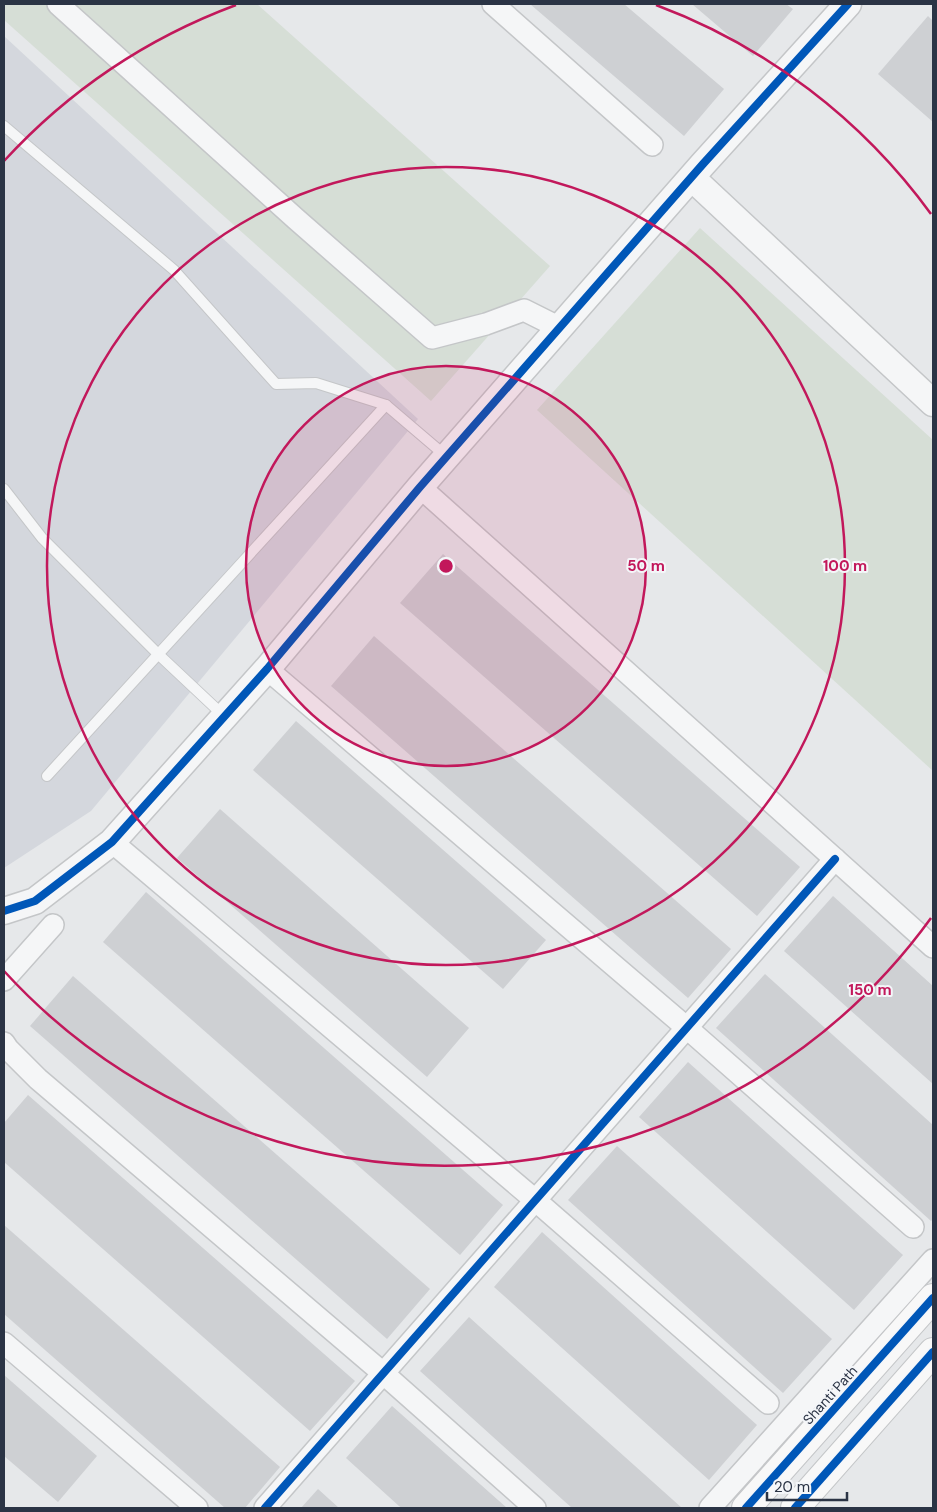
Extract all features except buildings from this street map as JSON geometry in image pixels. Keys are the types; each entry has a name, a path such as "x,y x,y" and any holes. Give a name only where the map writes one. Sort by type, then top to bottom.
{"main road":[{"name":"Shanti Path","path":"746,1508 933,1298"},
{"path":"795,1508 933,1352"}],"street":[{"path":"58,4 296,219 432,338 486,324 524,310 560,328"},
{"path":"493,4 652,145"},
{"path":"4,910 35,901 112,842 267,669 420,487 848,4"},
{"path":"692,178 933,403"},
{"path":"420,487 933,947"},
{"path":"267,669 687,1028 913,1227"},
{"path":"112,842 535,1200 768,1403"},
{"path":"264,1508 384,1374 835,859"},
{"path":"4,980 52,926"},
{"path":"4,1043 38,1079 384,1374 535,1508"},
{"path":"710,1508 933,1260"},
{"path":"4,1343 196,1508"}],"lane":[{"path":"4,126 174,270 276,384 316,383 386,405 447,457"},
{"path":"47,776 386,405"},
{"path":"4,489 42,538 158,654 225,716"}],"shaded area":[{"path":"4,4 257,4 550,266 431,401 4,20"},
{"path":"4,36 418,419 91,811 4,868"},
{"path":"700,228 933,440 933,771 537,410"}],"cycle path":[{"path":"4,911 35,901 112,842 267,669 420,487 703,164 848,4"},
{"path":"265,1508 835,859"},
{"path":"746,1508 933,1298"},
{"path":"795,1508 933,1352"}]}
